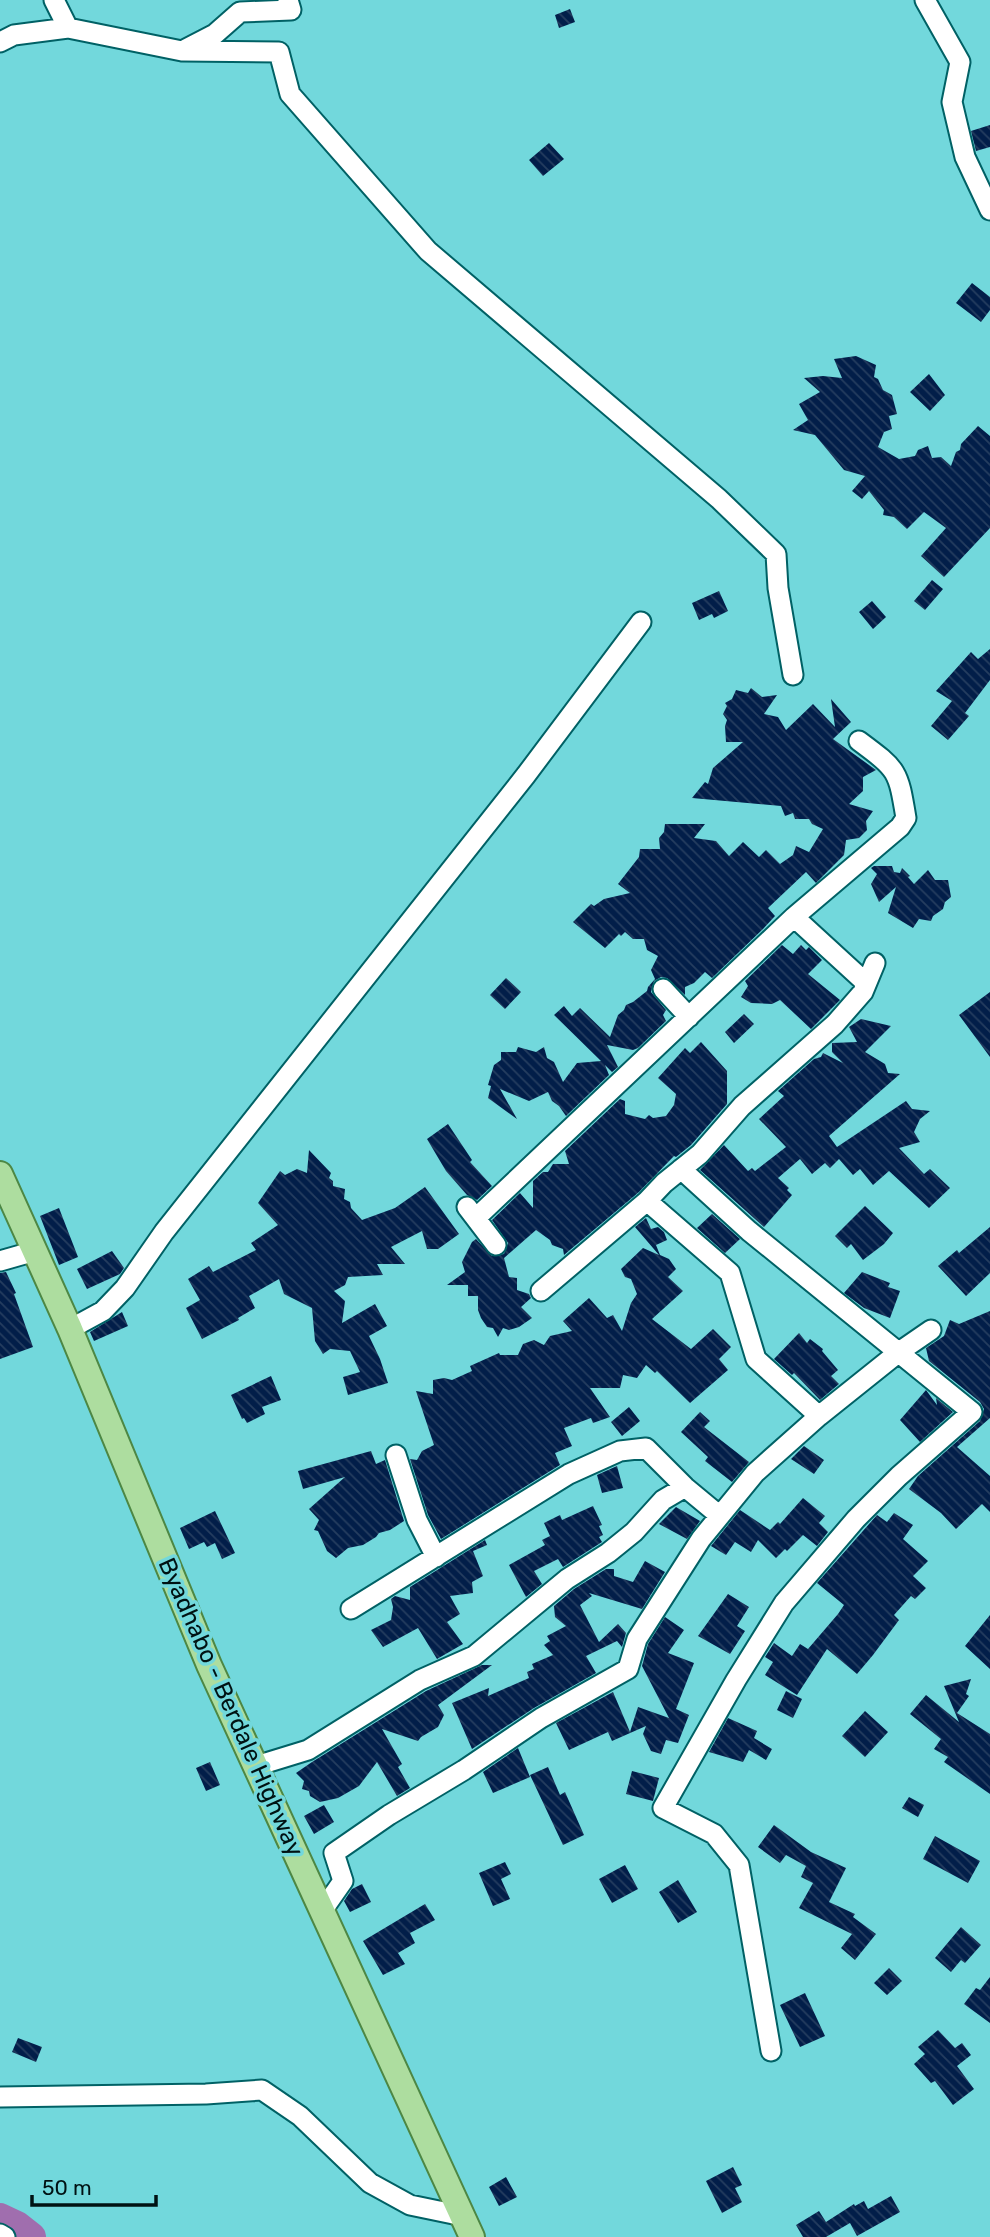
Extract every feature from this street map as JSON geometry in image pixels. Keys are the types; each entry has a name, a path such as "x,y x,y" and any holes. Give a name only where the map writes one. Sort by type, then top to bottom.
{"main road":[{"name":"Byadhabo - Berdale Highway","path":"0,1174 71,1329 209,1665 467,2227"}],"street":[{"path":"54,0 68,27"},
{"path":"182,51 215,34 240,12 291,10 288,0"},
{"path":"925,0 960,62 952,102 965,157 990,210"},
{"path":"0,42 14,35 68,27 182,51 279,52 290,94 428,251 719,499 776,554 778,588 793,674"},
{"path":"71,1329 103,1311 125,1288 164,1232 526,775 641,622"},
{"path":"496,1245 472,1212 689,1017 794,917 900,827 906,817 900,781 890,763 859,741"},
{"path":"794,917 866,983"},
{"path":"541,1291 700,1154 742,1106 835,1024 863,992 875,963"},
{"path":"663,989 689,1017"},
{"path":"681,1169 749,1231 972,1412 899,1476 856,1520 784,1603 736,1680 663,1808 714,1833 739,1865 771,2050"},
{"path":"647,1201 684,1236 730,1273 756,1359 819,1416"},
{"path":"0,1261 35,1251"},
{"path":"322,1911 344,1881 334,1853 541,1718 628,1669 637,1639 701,1539 755,1473 819,1416 931,1330"},
{"path":"351,1609 569,1474 620,1451 646,1448 685,1487 720,1516"},
{"path":"396,1455 417,1520 436,1557"},
{"path":"256,1766 308,1750 420,1680 474,1656 567,1579 608,1553 634,1532 663,1500 685,1487"},
{"path":"0,2096 206,2094 262,2090 300,2116 370,2183 410,2205 467,2227"},
{"path":"0,2234 5,2237"}],"building":[{"path":"570,9 575,22 559,28 555,15"},
{"path":"990,125 990,147 976,151 971,131"},
{"path":"549,143 564,159 543,176 529,160"},
{"path":"972,283 990,297 990,310 981,322 956,303"},
{"path":"856,356 876,365 874,377 878,379 883,390 892,395 897,414 889,416 892,429 884,432 878,447 899,459 915,456 918,450 928,446 932,458 941,457 951,466 961,444 978,426 990,436 990,528 944,577 921,556 946,528 924,512 907,529 894,517 883,515 884,510 869,491 862,499 852,491 865,476 844,470 815,435 793,430 808,420 799,404 820,392 804,378 842,378 834,359"},
{"path":"929,374 945,395 930,411 910,392"},
{"path":"932,580 943,589 925,610 914,601"},
{"path":"719,591 728,611 714,618 712,614 699,620 692,603"},
{"path":"872,601 886,617 873,629 859,612"},
{"path":"990,649 990,680 965,713 969,716 948,740 931,726 952,701 936,691 971,652 978,659"},
{"path":"751,688 762,697 777,695 764,714 778,717 786,730 813,704 835,727 831,699 851,722 833,739 876,770 863,777 863,791 849,804 873,811 866,821 867,830 859,838 846,840 844,855 816,883 806,872 768,908 775,916 712,978 705,972 694,983 685,987 685,995 667,978 661,977 654,981 651,992 666,1010 663,1015 666,1021 638,1048 633,1050 607,1045 618,1067 612,1072 605,1065 609,1075 566,1116 552,1101 548,1092 529,1101 500,1089 517,1119 488,1098 491,1086 488,1085 494,1065 501,1060 501,1052 516,1052 518,1047 536,1052 544,1047 547,1058 554,1062 563,1082 577,1063 601,1061 554,1015 564,1006 572,1016 580,1008 610,1037 618,1015 626,1005 647,991 655,979 651,970 658,956 647,950 644,939 633,939 625,932 621,936 619,934 605,948 573,922 591,904 594,906 604,899 630,893 618,884 639,857 640,849 660,849 659,838 664,832 665,824 705,824 694,838 716,841 729,856 743,842 759,857 766,850 780,864 793,855 796,846 809,852 823,829 812,824 809,819 795,819 793,813 785,816 781,806 692,798 705,782 708,784 713,768 743,742 726,742 727,720 723,714 727,706 725,703 732,699 736,690 748,693"},
{"path":"892,866 894,872 900,873 902,868 914,884 928,870 935,880 948,880 951,897 931,921 919,919 913,928 888,913 896,887 879,902 871,884 877,874 871,868"},
{"path":"782,945 793,954 801,945 806,950 809,947 822,960 808,974 840,1000 811,1029 780,1000 772,1004 751,1003 741,997 748,986 745,981"},
{"path":"506,978 521,992 505,1009 490,995"},
{"path":"990,992 990,1057 959,1015"},
{"path":"744,1014 754,1024 734,1043 725,1032"},
{"path":"861,1019 891,1026 865,1052 885,1064 888,1073 900,1074 829,1136 837,1147 906,1101 912,1109 930,1111 920,1119 914,1132 920,1142 899,1148 924,1174 930,1169 950,1188 929,1208 889,1171 873,1185 860,1169 853,1175 839,1159 830,1168 825,1163 812,1174 800,1159 778,1178 789,1188 787,1190 792,1195 764,1227 700,1170 724,1145 748,1171 752,1168 755,1171 786,1147 759,1119 784,1096 778,1091 823,1053 843,1063 832,1052 832,1043 857,1042 849,1027"},
{"path":"701,1042 727,1071 727,1104 691,1145 674,1156 639,1192 564,1255 563,1249 552,1245 550,1240 536,1230 504,1258 509,1277 517,1278 517,1290 529,1294 531,1298 521,1307 532,1318 519,1327 509,1330 503,1328 498,1337 493,1328 487,1327 481,1318 478,1296 468,1296 468,1285 447,1285 465,1272 462,1262 472,1242 476,1239 492,1256 504,1254 508,1243 492,1220 520,1193 533,1208 533,1181 543,1172 548,1172 553,1164 569,1164 565,1151 620,1099 625,1101 625,1114 645,1119 649,1115 653,1118 666,1116 674,1105 676,1094 658,1078 685,1048 690,1053"},
{"path":"448,1124 472,1160 470,1162 492,1186 477,1200 467,1195 446,1171 427,1139"},
{"path":"309,1150 331,1173 329,1178 333,1181 333,1186 345,1189 344,1199 350,1202 351,1208 362,1220 395,1208 425,1187 459,1234 438,1249 427,1249 422,1231 391,1247 405,1264 377,1264 383,1275 348,1277 345,1285 334,1291 345,1301 342,1323 375,1304 387,1326 369,1336 388,1383 348,1395 343,1377 360,1372 350,1351 330,1349 323,1354 315,1341 312,1308 284,1294 279,1279 249,1296 255,1308 238,1318 239,1320 202,1339 186,1308 200,1300 188,1279 209,1266 213,1272 256,1250 251,1243 278,1225 258,1203 280,1171 285,1175 297,1169 307,1173"},
{"path":"865,1206 893,1233 884,1244 863,1260 851,1244 847,1248 835,1236"},
{"path":"59,1208 78,1257 59,1265 40,1216"},
{"path":"712,1214 740,1239 725,1253 697,1228"},
{"path":"646,1218 651,1229 658,1227 664,1232 667,1240 656,1245 660,1255 669,1259 676,1269 668,1277 683,1291 652,1319 691,1349 713,1329 731,1347 719,1359 728,1370 690,1403 657,1371 655,1373 646,1365 637,1378 623,1375 620,1388 590,1388 610,1417 593,1423 591,1418 564,1428 572,1446 555,1453 560,1465 441,1539 428,1515 410,1459 417,1460 422,1451 434,1445 416,1391 433,1394 433,1380 452,1380 472,1371 470,1366 499,1353 518,1355 523,1344 534,1340 544,1345 550,1336 572,1331 563,1321 589,1298 607,1318 613,1315 622,1331 631,1303 637,1294 631,1279 625,1277 621,1269 643,1248 659,1255 635,1227"},
{"path":"990,1227 990,1273 966,1296 938,1266 957,1250 959,1253"},
{"path":"112,1251 124,1268 120,1274 87,1289 77,1269"},
{"path":"6,1272 16,1293 14,1294 33,1347 0,1359 0,1273"},
{"path":"862,1272 890,1283 888,1287 900,1291 890,1318 864,1308 844,1293"},
{"path":"990,1311 990,1418 957,1447 990,1476 990,1512 982,1504 956,1529 941,1513 909,1489 918,1476 980,1421 984,1409 980,1402 929,1361 926,1348 944,1336 950,1320 959,1324"},
{"path":"122,1312 128,1326 94,1341 90,1332"},
{"path":"799,1333 807,1343 810,1339 823,1349 838,1370 831,1376 839,1384 820,1400 794,1373 792,1375 774,1359"},
{"path":"271,1376 281,1400 262,1407 265,1414 247,1423 242,1419 231,1395"},
{"path":"926,1390 937,1405 936,1398 953,1412 920,1442 900,1420"},
{"path":"629,1407 640,1421 622,1436 611,1422"},
{"path":"700,1412 710,1421 704,1427 749,1462 732,1482 705,1461 708,1457 681,1432"},
{"path":"804,1446 824,1460 814,1474 791,1459"},
{"path":"371,1451 376,1464 385,1460 404,1521 379,1533 363,1545 348,1548 336,1558 327,1551 318,1531 314,1530 319,1520 309,1509 345,1477 303,1489 298,1471"},
{"path":"617,1466 623,1488 602,1493 597,1475"},
{"path":"803,1498 825,1516 819,1523 828,1532 817,1546 803,1535 776,1558 758,1540 751,1552 735,1542 726,1555 711,1546 740,1510 770,1530 778,1522 780,1524"},
{"path":"593,1506 602,1525 599,1526 603,1535 599,1537 602,1542 563,1567 558,1559 534,1571 542,1584 526,1597 509,1565 545,1545 542,1540 550,1536 544,1523 560,1515 562,1520"},
{"path":"676,1507 700,1521 687,1539 659,1524"},
{"path":"215,1511 235,1553 222,1559 215,1543 207,1547 204,1542 189,1549 180,1528"},
{"path":"894,1513 913,1525 903,1539 928,1561 913,1576 926,1588 915,1599 911,1596 894,1615 899,1620 873,1655 857,1674 827,1649 797,1695 765,1675 773,1662 765,1657 774,1643 792,1656 800,1644 808,1649 838,1614 844,1605 817,1583 877,1515 887,1522"},
{"path":"485,1540 487,1545 473,1551 483,1576 472,1582 473,1593 450,1596 460,1614 447,1622 463,1644 437,1659 418,1628 383,1647 371,1630 391,1620 391,1599 395,1596 410,1600 410,1587"},
{"path":"645,1561 665,1572 642,1609 589,1593 592,1596 580,1605 599,1642 618,1624 626,1633 622,1647 617,1641 586,1656 596,1673 534,1708 472,1749 452,1703 489,1688 488,1696 529,1678 527,1672 534,1669 532,1664 553,1655 544,1645 550,1641 547,1636 566,1626 555,1617 554,1606 574,1589 606,1569 614,1569 614,1576 633,1582"},
{"path":"728,1594 749,1607 737,1626 745,1631 730,1654 698,1636"},
{"path":"990,1615 990,1669 965,1646"},
{"path":"665,1617 684,1630 668,1653 694,1663 676,1709 689,1715 678,1743 666,1740 661,1754 651,1751 643,1734 646,1726 612,1741 608,1732 569,1750 556,1723 613,1692 630,1732 638,1707 669,1718 642,1666 648,1644"},
{"path":"482,1665 492,1665 438,1705 444,1715 438,1727 418,1741 382,1729 402,1764 398,1767 410,1788 397,1796 377,1762 359,1786 338,1798 320,1802 310,1796 309,1791 302,1789 304,1781 296,1773 426,1691"},
{"path":"971,1679 966,1694 969,1696 957,1713 990,1734 990,1794 944,1762 948,1757 934,1749 941,1739 910,1714 926,1695 959,1722 944,1686"},
{"path":"786,1691 802,1699 793,1718 777,1710"},
{"path":"865,1711 888,1732 865,1757 842,1736"},
{"path":"728,1718 757,1731 754,1738 772,1749 766,1760 749,1750 743,1762 709,1752"},
{"path":"518,1748 530,1777 493,1793 483,1772"},
{"path":"210,1762 220,1785 206,1791 196,1768"},
{"path":"548,1767 560,1795 565,1792 584,1835 563,1845 530,1775"},
{"path":"632,1771 659,1778 653,1801 626,1794"},
{"path":"909,1797 924,1805 918,1817 902,1808"},
{"path":"324,1805 334,1822 314,1834 304,1816"},
{"path":"774,1825 811,1852 846,1868 829,1902 855,1914 853,1917 876,1934 855,1960 841,1948 852,1934 799,1908 813,1883 801,1877 806,1866 786,1855 780,1863 758,1847"},
{"path":"935,1836 980,1861 968,1883 923,1859"},
{"path":"505,1862 511,1874 501,1879 510,1899 493,1906 479,1873"},
{"path":"625,1865 638,1889 612,1903 599,1879"},
{"path":"678,1880 697,1912 678,1923 659,1892"},
{"path":"362,1884 371,1902 350,1912 344,1901 352,1889"},
{"path":"425,1904 435,1920 410,1933 415,1943 398,1953 405,1964 383,1975 363,1941"},
{"path":"961,1927 981,1945 965,1963 961,1960 951,1972 935,1958"},
{"path":"889,1968 902,1981 887,1995 874,1983"},
{"path":"990,1977 990,2023 964,2004 976,1988 980,1990"},
{"path":"805,1993 825,2036 800,2047 780,2005"},
{"path":"938,2030 955,2048 962,2043 971,2055 957,2066 974,2089 953,2105 935,2081 931,2083 914,2064 925,2054 918,2047"},
{"path":"18,2038 42,2047 36,2062 12,2052"},
{"path":"733,2167 742,2185 735,2188 742,2202 722,2213 706,2181"},
{"path":"506,2177 517,2197 499,2206 489,2187"},
{"path":"891,2196 900,2212 857,2236 850,2223 826,2237 803,2237 796,2225 819,2211 826,2222 854,2204 855,2206 864,2201 868,2209"}],"waterway":[{"path":"0,2218 31,2237"}]}
